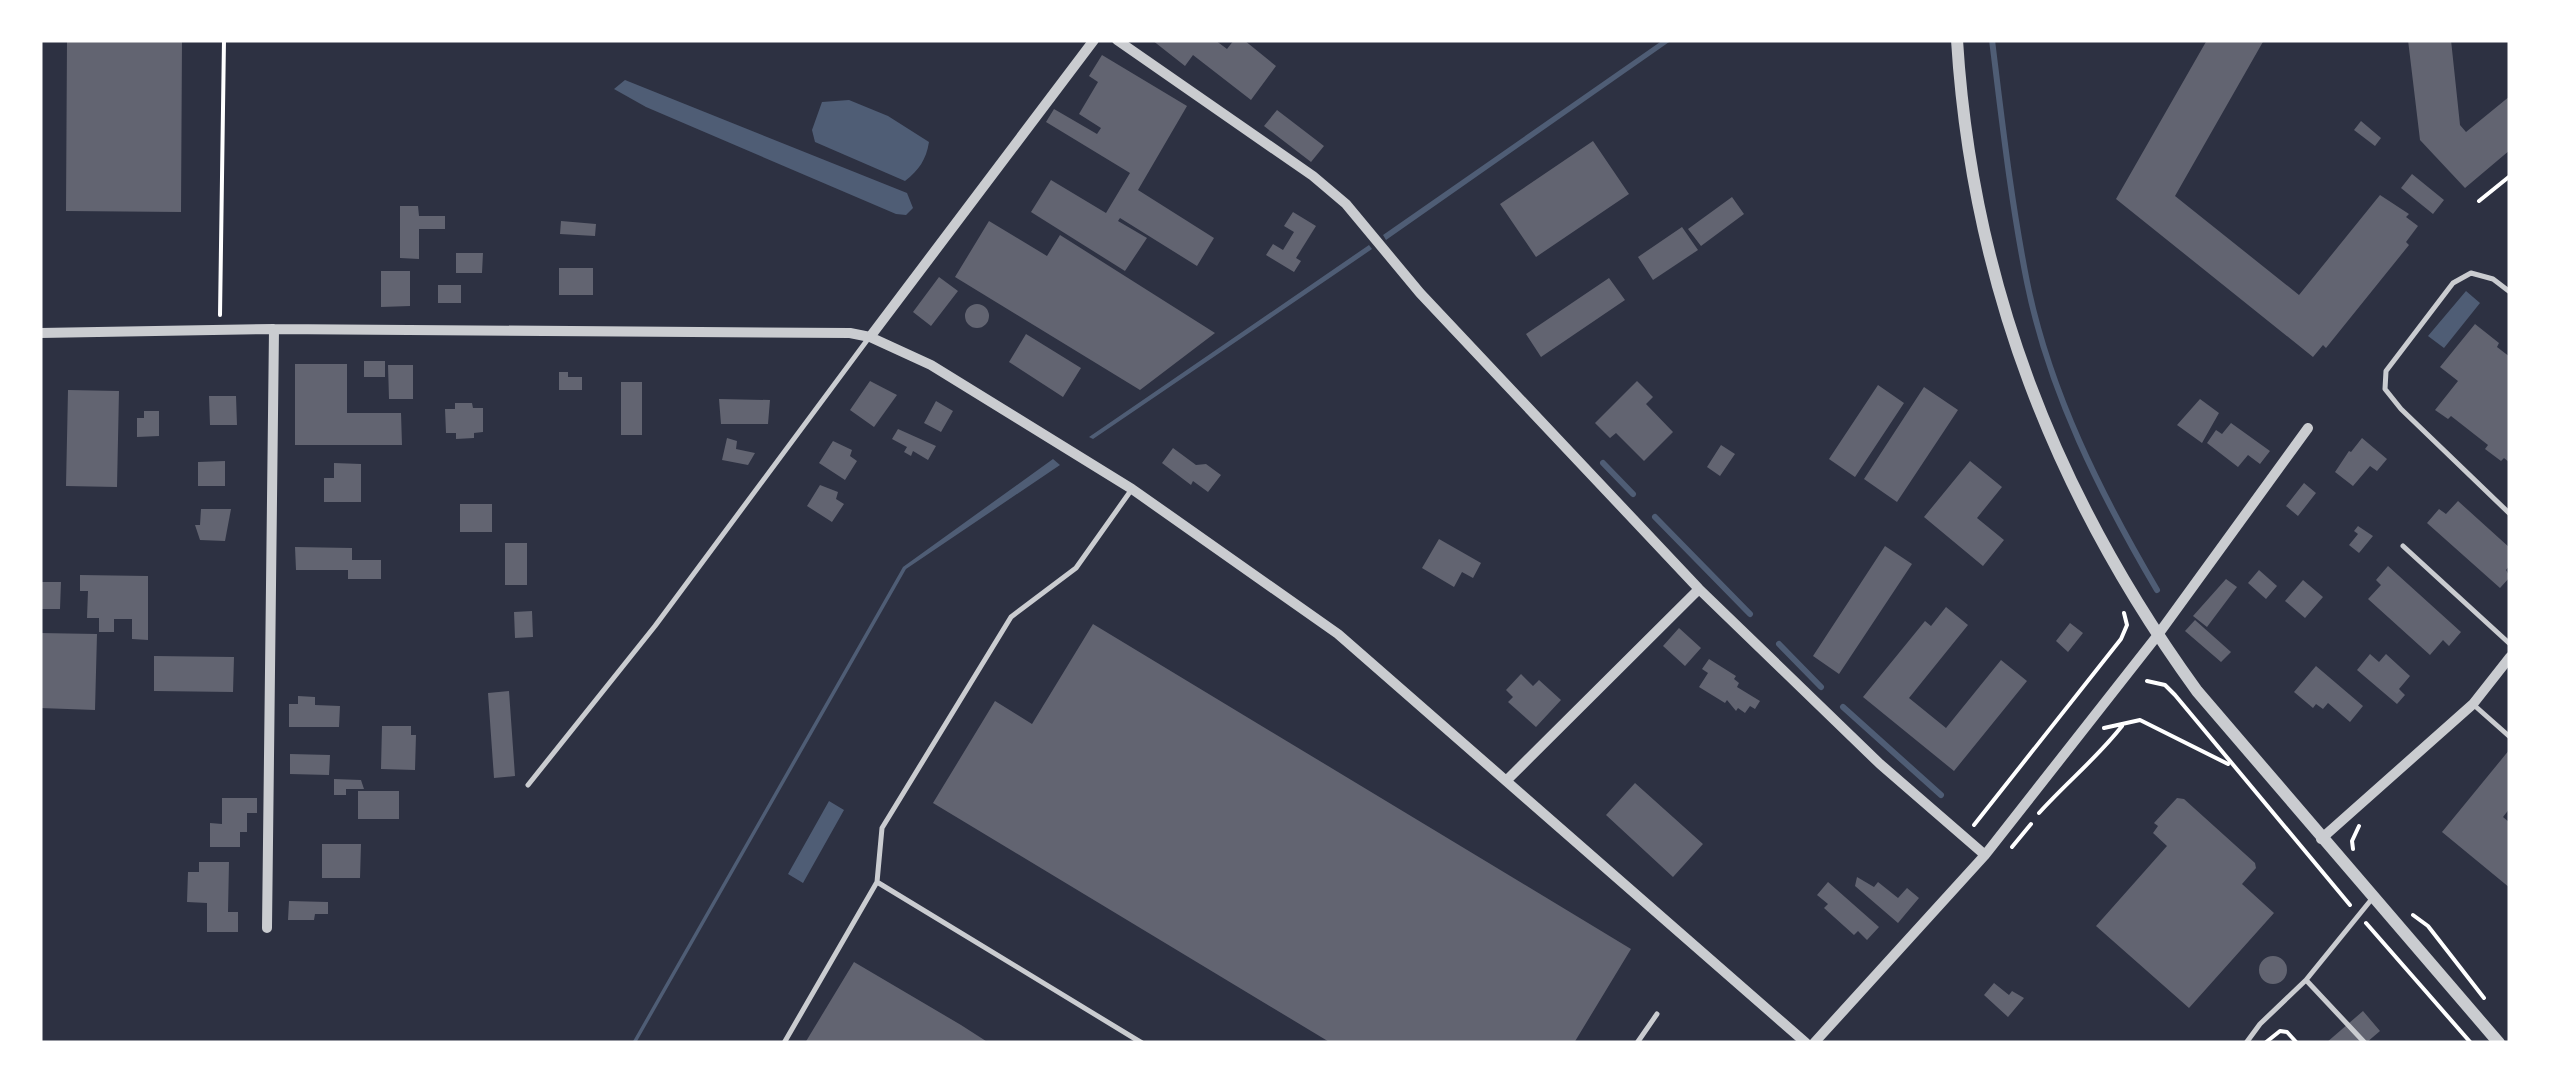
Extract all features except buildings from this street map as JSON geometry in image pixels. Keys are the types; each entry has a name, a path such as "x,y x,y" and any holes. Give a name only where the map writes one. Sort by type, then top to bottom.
{"street":[{"path":"870,337 1094,40"},
{"path":"1117,40 1321,182 1346,204 1520,400 1699,589 1880,764 1986,855"},
{"path":"1957,40 1971,170 1989,256 2012,340 2040,417 2080,506 2156,636 2238,743 2499,1043"},
{"path":"267,928 274,329"},
{"path":"40,333 274,329 850,332 870,337 931,365 1132,489 1338,634 1806,1043"},
{"path":"1814,1043 1986,855 2156,636 2308,428"},
{"path":"1507,780 1699,589"},
{"path":"2322,839 2473,704 2510,658"}],"lane":[{"path":"2510,292 2493,279 2471,273 2453,283 2386,371 2384,389 2510,514"},
{"path":"528,784 655,626 870,337"},
{"path":"784,1043 877,882 882,828 1011,617 1076,568 1132,489"},
{"path":"2403,546 2510,644"},
{"path":"2473,704 2510,737"},
{"path":"877,882 1142,1043"},
{"path":"2246,1043 2306,980 2373,898"},
{"path":"2306,980 2365,1043"},
{"path":"1637,1043 1657,1014"}],"path":[{"path":"220,330 224,40"},
{"path":"2479,201 2510,176"},
{"path":"1972,830 1978,816 2112,650 2126,628 2124,614"},
{"path":"2112,650 2122,658"},
{"path":"2148,682 2165,685 2471,1043"},
{"path":"2085,729 2122,726 2140,720 2232,766"},
{"path":"1986,855 2016,846 2035,817 2097,758 2122,726"},
{"path":"2358,859 2352,840 2360,826"},
{"path":"2265,1043 2274,1033 2283,1031 2297,1043"}],"water":[{"path":"1663,40 1672,40 1386,240 1383,235"},
{"path":"625,80 907,193 913,208 906,215 896,214 646,107 614,89"},
{"path":"849,100 888,116 929,142 921,164 905,181 815,142 812,130 822,102"},
{"path":"1369,245 1372,249 1356,260 1093,439 1089,437"},
{"path":"2466,291 2480,303 2444,348 2428,336"},
{"path":"1053,459 1060,465 906,569 636,1043 632,1043 903,567"},
{"path":"829,801 844,810 803,883 788,874"}],"waterway":[{"path":"1992,40 2016,222 2037,323 2079,441 2157,590"},
{"path":"1603,463 1633,494"},
{"path":"1655,517 1750,614"},
{"path":"1779,644 1821,687"},
{"path":"1843,707 1941,795"}]}
